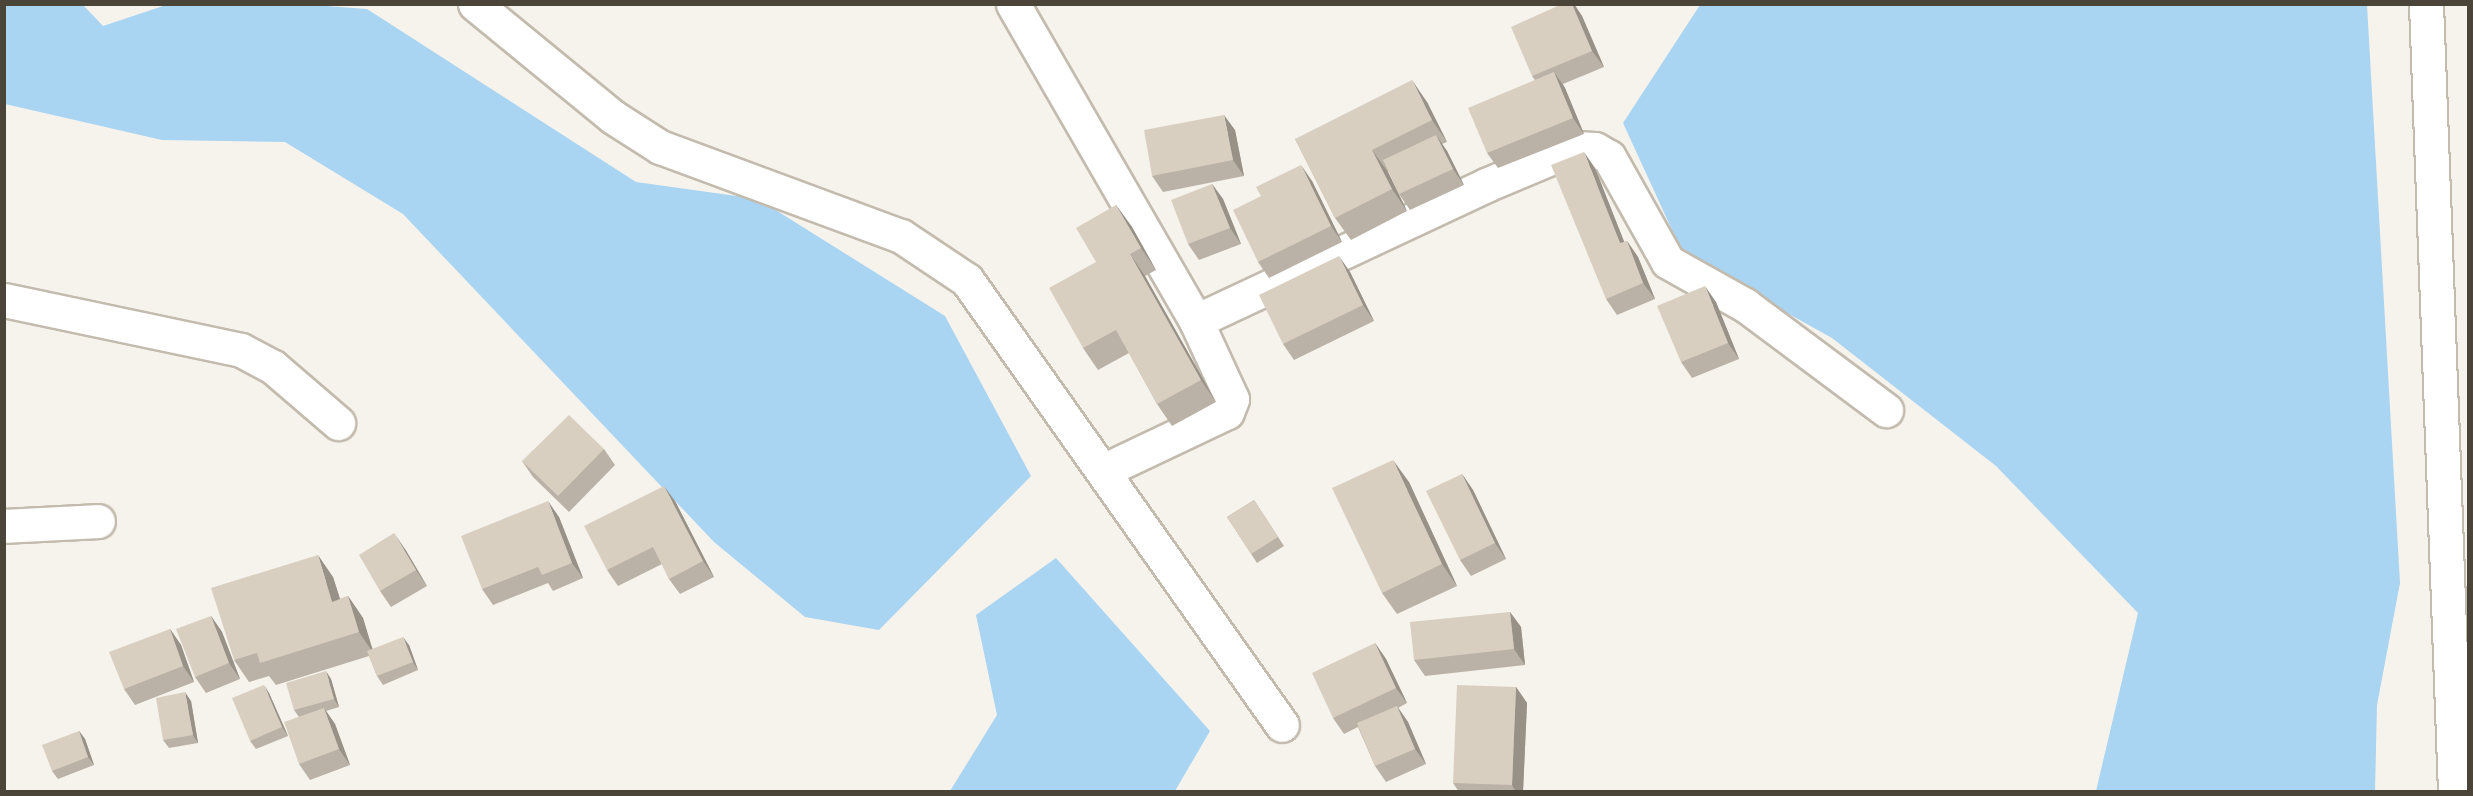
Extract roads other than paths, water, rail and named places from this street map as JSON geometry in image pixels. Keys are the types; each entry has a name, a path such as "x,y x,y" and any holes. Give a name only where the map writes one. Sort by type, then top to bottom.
{"street":[{"path":"475,4 614,117 660,147 901,236 968,279 1282,725"},
{"path":"1013,4 1196,321 1230,394 1227,412 1103,471"},
{"path":"2426,4 2455,792"},
{"path":"1196,321 1486,185 1574,148 1594,149 1609,157 1668,262 1745,305 1886,410"},
{"path":"4,300 241,351 273,367 338,423"},
{"path":"4,526 98,521"}],"water":[{"path":"299,4 367,9 636,182 758,199 945,316 1031,476 879,630 805,617 714,542 403,214 285,142 162,140 5,104 5,5 83,5 103,26 166,5"},
{"path":"1700,5 2367,5 2400,583 2377,705 2375,791 2096,791 2138,613 1996,466 1832,338 1684,256 1623,123"},
{"path":"1056,558 1210,731 1175,791 950,791 997,715 976,615"}]}
